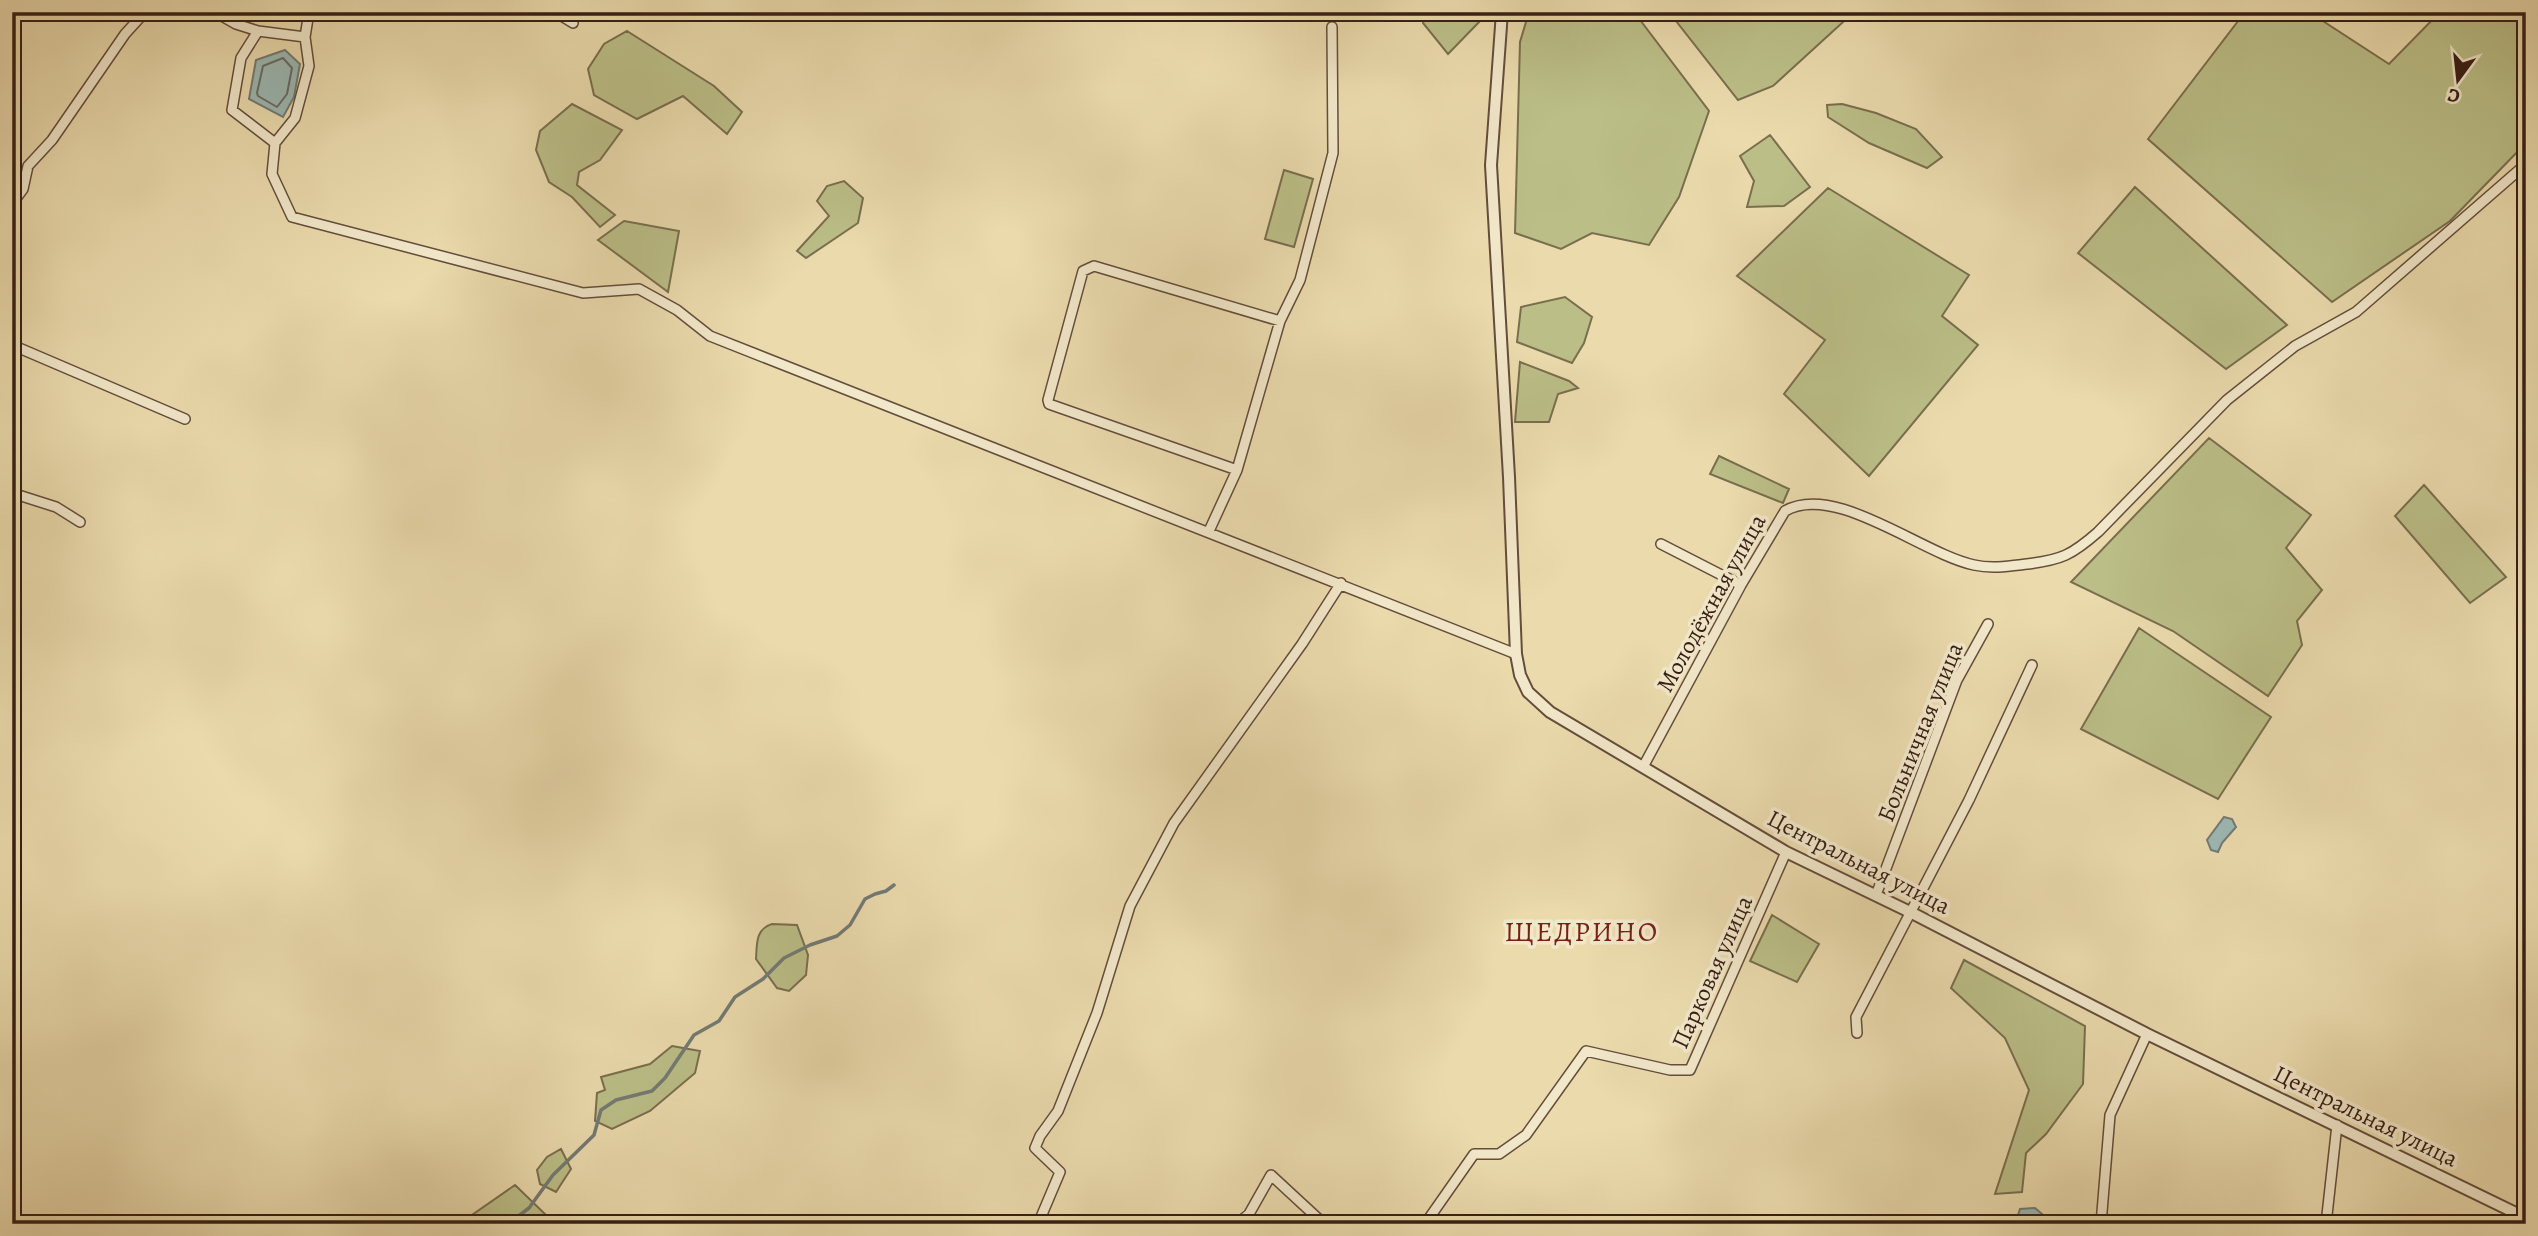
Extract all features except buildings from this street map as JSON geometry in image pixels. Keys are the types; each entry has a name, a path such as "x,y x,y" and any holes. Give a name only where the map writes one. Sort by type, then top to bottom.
{"street":[{"path":"12,204 23,189 28,166 52,140 125,34 145,12"},
{"path":"215,12 258,32 305,37"},
{"path":"309,12 305,37 309,66 295,118 275,143 272,174 292,216 583,293 639,289 677,310 710,336 1516,654"},
{"path":"555,12 573,23"},
{"name":"Центральная улица","path":"1502,12 1491,165 1516,654 1520,675 1528,692 1550,712 1786,852 1912,913 2147,1034 2526,1218"},
{"path":"1209,531 1237,470 1280,321 1300,280 1333,153 1332,27"},
{"path":"258,32 241,58 232,110 275,143"},
{"name":"Молодёжная улица","path":"1643,768 1741,585 1785,510 1809,502 1843,509 1972,565 1987,567 2057,560 2077,551 2227,400 2295,346 2356,312 2526,164"},
{"path":"12,191 23,189"},
{"path":"1237,470 1049,404 1083,271 1094,266 1280,321"},
{"path":"12,345 185,419"},
{"path":"12,494 55,507 80,522"},
{"path":"1661,544 1741,585"},
{"path":"1038,1224 1060,1172 1035,1148 1058,1111 1100,1005 1130,906 1174,823 1302,644 1341,583"},
{"name":"Больничная улица","path":"1876,895 1957,680 1988,624"},
{"path":"1857,1033 1856,1017 1969,800 2032,666"},
{"name":"Парковая улица","path":"1425,1224 1474,1154 1499,1154 1526,1135 1586,1051 1670,1070 1690,1070 1786,852"},
{"path":"2101,1224 2110,1115 2147,1034"},
{"path":"2326,1224 2337,1125"},
{"path":"1237,1224 1249,1214 1271,1175 1324,1224"}],"green space":[{"path":"1426,12 1481,12 1481,20 1448,54 1423,23"},
{"path":"1529,12 1634,12 1709,111 1679,197 1649,245 1592,233 1561,249 1515,233 1520,42"},
{"path":"1669,12 1854,12 1773,86 1738,100"},
{"path":"2245,12 2309,12 2389,64 2440,12 2526,12 2526,143 2450,221 2332,302 2148,139"},
{"path":"627,31 714,86 742,112 727,134 683,96 637,119 594,95 588,69 604,44"},
{"path":"572,104 622,130 600,160 579,172 577,185 615,215 600,227 572,197 549,182 536,150 540,131"},
{"path":"1842,104 1876,113 1916,129 1942,157 1927,168 1869,143 1828,117 1827,105"},
{"path":"1770,135 1810,187 1784,206 1747,207 1754,181 1740,156"},
{"path":"1284,170 1313,179 1294,247 1265,239"},
{"path":"844,181 863,198 858,223 806,258 797,251 829,216 817,201 827,186"},
{"path":"2135,187 2287,325 2226,369 2078,253"},
{"path":"1828,188 1969,275 1942,316 1978,345 1869,476 1784,394 1825,340 1737,276"},
{"path":"624,221 679,231 668,292 598,240"},
{"path":"1565,297 1592,317 1584,343 1572,363 1517,342 1521,307"},
{"path":"1520,362 1569,381 1578,388 1558,394 1549,422 1515,422"},
{"path":"2209,438 2311,515 2286,548 2322,590 2297,621 2302,645 2268,696 2173,631 2071,582"},
{"path":"1719,456 1789,489 1783,503 1710,474"},
{"path":"2424,485 2506,577 2470,603 2395,516"},
{"path":"2139,628 2271,717 2218,799 2081,729"},
{"path":"1772,915 1819,944 1797,982 1750,961"},
{"path":"797,925 808,955 806,975 789,991 777,988 756,959 760,934 766,926"},
{"path":"1964,960 2085,1026 2083,1084 2046,1134 2026,1153 2022,1192 1995,1194 2029,1090 2005,1038 1951,988"},
{"path":"672,1046 700,1051 695,1073 650,1111 612,1129 595,1121 597,1093 605,1090 601,1077 650,1064"},
{"path":"561,1149 571,1169 556,1192 540,1184 537,1170 547,1157"},
{"path":"515,1185 547,1216 539,1224 459,1224"}],"water":[{"path":"285,50 300,64 294,97 283,117 249,99 256,60"},
{"path":"2224,817 2232,819 2236,827 2218,852 2211,850 2207,840"},
{"path":"2035,1208 2049,1220 2049,1224 2015,1224 2020,1209"}],"waterway":[{"path":"508,1224 529,1208 553,1175 594,1135 601,1110 616,1100 652,1091 665,1078 694,1035 719,1021 735,997 763,979 784,958 837,936 850,925 865,899 894,885"}],"district":[{"name":"ЩЕДРИНО","path":"1582,932"}]}
